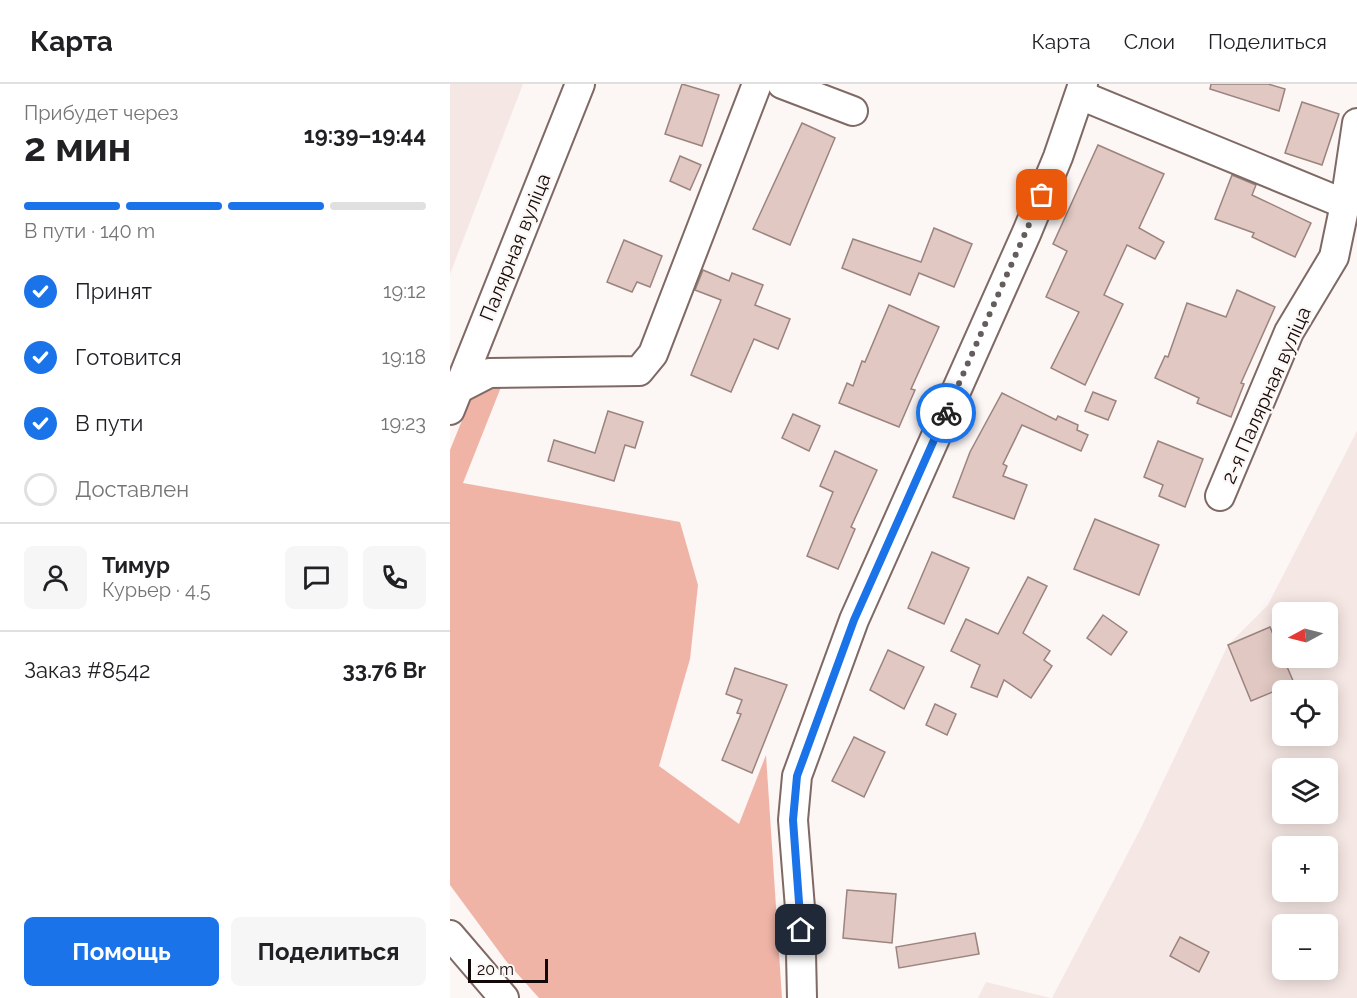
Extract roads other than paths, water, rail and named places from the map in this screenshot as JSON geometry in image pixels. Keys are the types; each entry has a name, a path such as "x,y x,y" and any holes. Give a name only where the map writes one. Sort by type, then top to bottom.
{"street":[{"name":"Палярная вуліца","path":"454,400 580,84"},
{"path":"454,400 489,373 639,371 653,354 757,84"},
{"path":"782,84 853,111"},
{"path":"802,998 800,908 793,820 797,776 854,620 1031,221 1058,157 1082,89 1345,204"},
{"name":"2-я Палярная вуліца","path":"1220,496 1289,332 1346,260 1345,204 1357,123"},
{"path":"450,935 504,998"}]}
